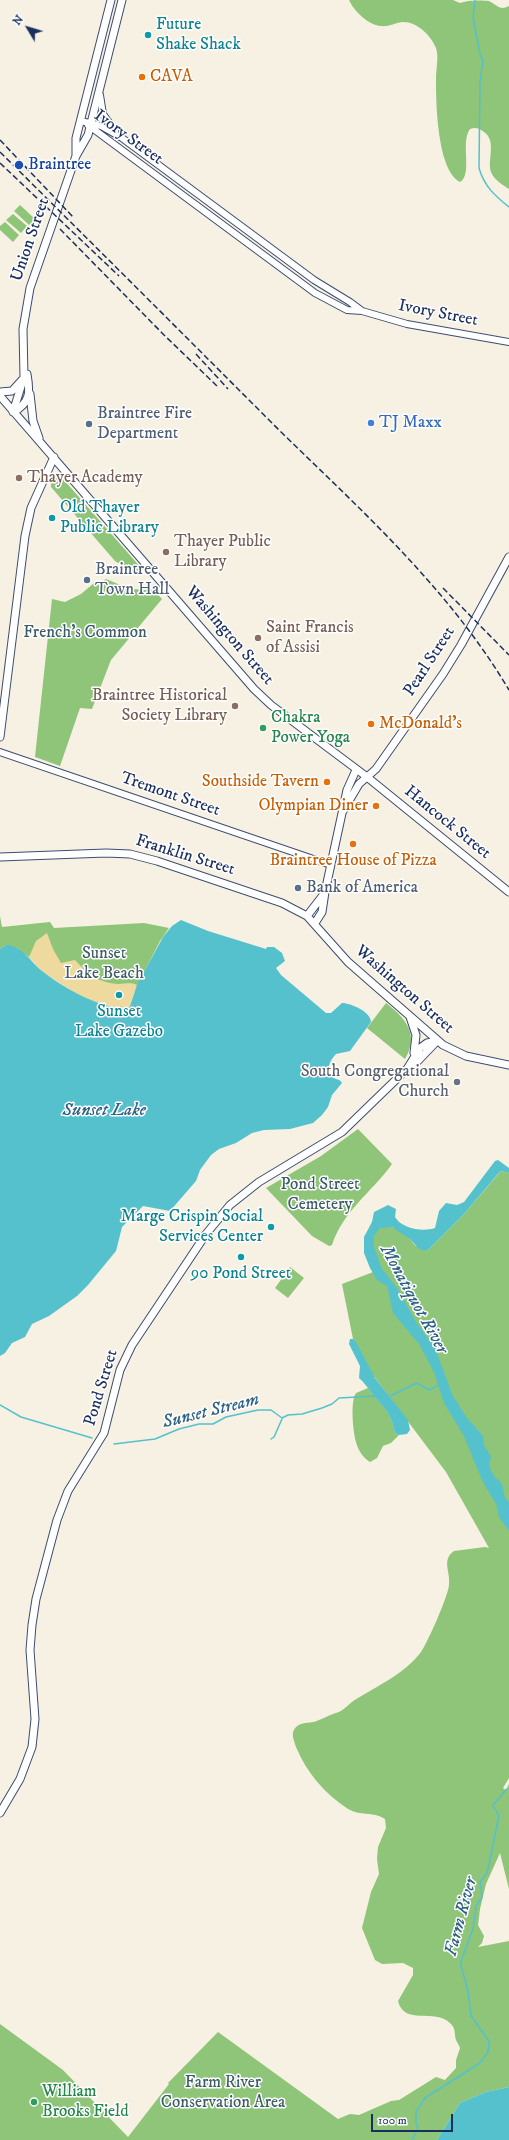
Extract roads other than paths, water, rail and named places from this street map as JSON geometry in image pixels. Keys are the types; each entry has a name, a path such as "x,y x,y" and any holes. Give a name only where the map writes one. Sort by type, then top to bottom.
{"main road":[{"name":"Union Street","path":"76,156 76,138 110,0"},
{"name":"Union Street","path":"13,412 24,382 23,322 29,293 76,156 84,144 91,125 122,0"},
{"name":"Union Street","path":"24,360 30,391 33,421 41,444"},
{"path":"0,392 12,391 19,384 23,377 24,360"},
{"path":"13,412 25,403 30,391"},
{"name":"Washington Street","path":"0,396 251,686 271,705 367,777"},
{"path":"0,737 25,536 31,508 54,457"},
{"name":"Pearl Street","path":"367,777 376,769 390,750 447,668 509,557"},
{"path":"315,923 322,912 348,786 356,770"},
{"path":"343,811 353,793 367,777"},
{"name":"Hancock Street","path":"367,777 509,892"},
{"name":"Franklin Street","path":"0,857 106,853 137,855 268,898 307,916"},
{"path":"307,916 325,892"},
{"name":"Washington Street","path":"307,916 315,923 348,962 405,1010 437,1041 451,1050 466,1056 509,1065"},
{"path":"405,1010 412,1022 416,1035 416,1048 412,1058"},
{"name":"Pond Street","path":"407,1069 412,1058 424,1045 437,1041"},
{"name":"Pond Street","path":"0,1814 20,1779 32,1747 35,1719 31,1656 32,1625 36,1599 57,1520 68,1492 104,1433 118,1377 128,1350 206,1234 230,1205 259,1182 337,1136 353,1123 407,1069 413,1066 437,1041"}],"street":[{"path":"100,93 104,118 122,138"},
{"name":"Ivory Street","path":"81,121 122,138 314,280 362,311"},
{"name":"Ivory Street","path":"91,125 315,294 347,310 362,311 407,324 509,342"},
{"path":"134,158 184,191 185,185 181,181"},
{"name":"Tremont Street","path":"0,752 331,865"}],"water":[{"name":"Sunset Lake","path":"181,920 208,931 266,949 267,947 274,947 282,953 285,961 276,968 281,975 326,1013 331,1013 342,1003 346,1003 355,1006 368,1015 371,1022 350,1051 336,1054 332,1059 329,1066 329,1073 342,1083 332,1095 328,1107 322,1115 313,1123 290,1129 264,1130 252,1133 236,1143 219,1149 211,1155 200,1170 196,1181 170,1211 143,1206 122,1227 116,1251 88,1285 77,1296 49,1316 32,1324 25,1337 12,1343 5,1353 0,1356 0,949 6,945 18,948 42,971 60,984 98,1003 119,1009 120,1006 122,1009 127,1009 130,1006 137,985 163,937 172,926"},
{"path":"498,1160 509,1168 509,1173 501,1171 464,1214 427,1251 419,1249 410,1239 392,1227 380,1228 374,1236 374,1247 382,1269 398,1289 416,1322 435,1348 452,1394 466,1417 483,1436 484,1445 491,1457 489,1466 494,1476 502,1484 505,1498 509,1502 509,1531 499,1517 497,1506 482,1480 464,1436 444,1403 434,1372 419,1344 393,1313 387,1286 377,1280 364,1253 364,1237 372,1222 374,1212 388,1205 396,1209 395,1217 398,1221 408,1227 425,1230 435,1228 439,1211 446,1203 457,1205 464,1202 495,1161"},
{"path":"350,1339 353,1339 356,1342 375,1378 408,1420 410,1430 407,1434 399,1435 395,1433 389,1415 359,1378 360,1366 349,1344"},
{"path":"509,2087 509,2140 437,2140 460,2103 486,2092"}],"waterway":[{"name":"Monatiquot River","path":"475,0 473,17 480,54 483,61 480,81 479,168 487,185 499,199 509,207"},
{"name":"Sunset Stream","path":"390,1396 417,1383 429,1390 439,1385"},
{"name":"Sunset Stream","path":"114,1444 155,1439 179,1429 199,1424 213,1424 226,1417 258,1410 271,1410 282,1418 288,1415 302,1414 322,1408 332,1404 339,1398 375,1396"},
{"name":"Sunset Stream","path":"0,1405 21,1417 92,1438"},
{"path":"271,1439 274,1437 282,1419"},
{"name":"Farm River","path":"412,2140 418,2128 416,2123 416,2112 425,2098 480,2063 488,2052 489,2041 471,2016 468,1991 461,1961 473,1929 476,1906 482,1897 480,1882 487,1873 499,1816 493,1805 507,1789"}],"railway":[{"path":"0,140 74,218"},
{"path":"0,152 403,553 460,618 509,690"},
{"path":"0,163 119,276"},
{"path":"60,229 164,335 217,386"},
{"path":"196,354 228,389"},
{"path":"443,588 509,655"}],"place":[{"name":"Future Shake Shack","path":"148,35"},
{"name":"CAVA","path":"142,77"},
{"name":"Braintree","path":"19,165"},
{"name":"TJ Maxx","path":"371,423"},
{"name":"Braintree Fire Department","path":"89,424"},
{"name":"Thayer Academy","path":"19,478"},
{"name":"Old Thayer Public Library","path":"52,518"},
{"name":"Thayer Public Library","path":"166,552"},
{"name":"Braintree Town Hall","path":"87,580"},
{"name":"Saint Francis of Assisi","path":"258,638"},
{"name":"Braintree Historical Society Library","path":"235,706"},
{"name":"McDonald's","path":"371,724"},
{"name":"Chakra Power Yoga","path":"263,728"},
{"name":"Southside Tavern","path":"327,782"},
{"name":"Olympian Diner","path":"376,806"},
{"name":"Braintree House of Pizza","path":"353,844"},
{"name":"Bank of America","path":"298,888"},
{"name":"Sunset Lake Gazebo","path":"119,995"},
{"name":"South Congregational Church","path":"457,1082"},
{"name":"Marge Crispin Social Services Center","path":"271,1227"},
{"name":"90 Pond Street","path":"241,1257"},
{"name":"William Brooks Field","path":"34,2102"}],"park label":[{"name":"French's Common","path":"85,633"},
{"name":"Sunset Lake Beach","path":"104,964"},
{"name":"Pond Street Cemetery","path":"320,1195"},
{"name":"Farm River Conservation Area","path":"223,2093"}]}
